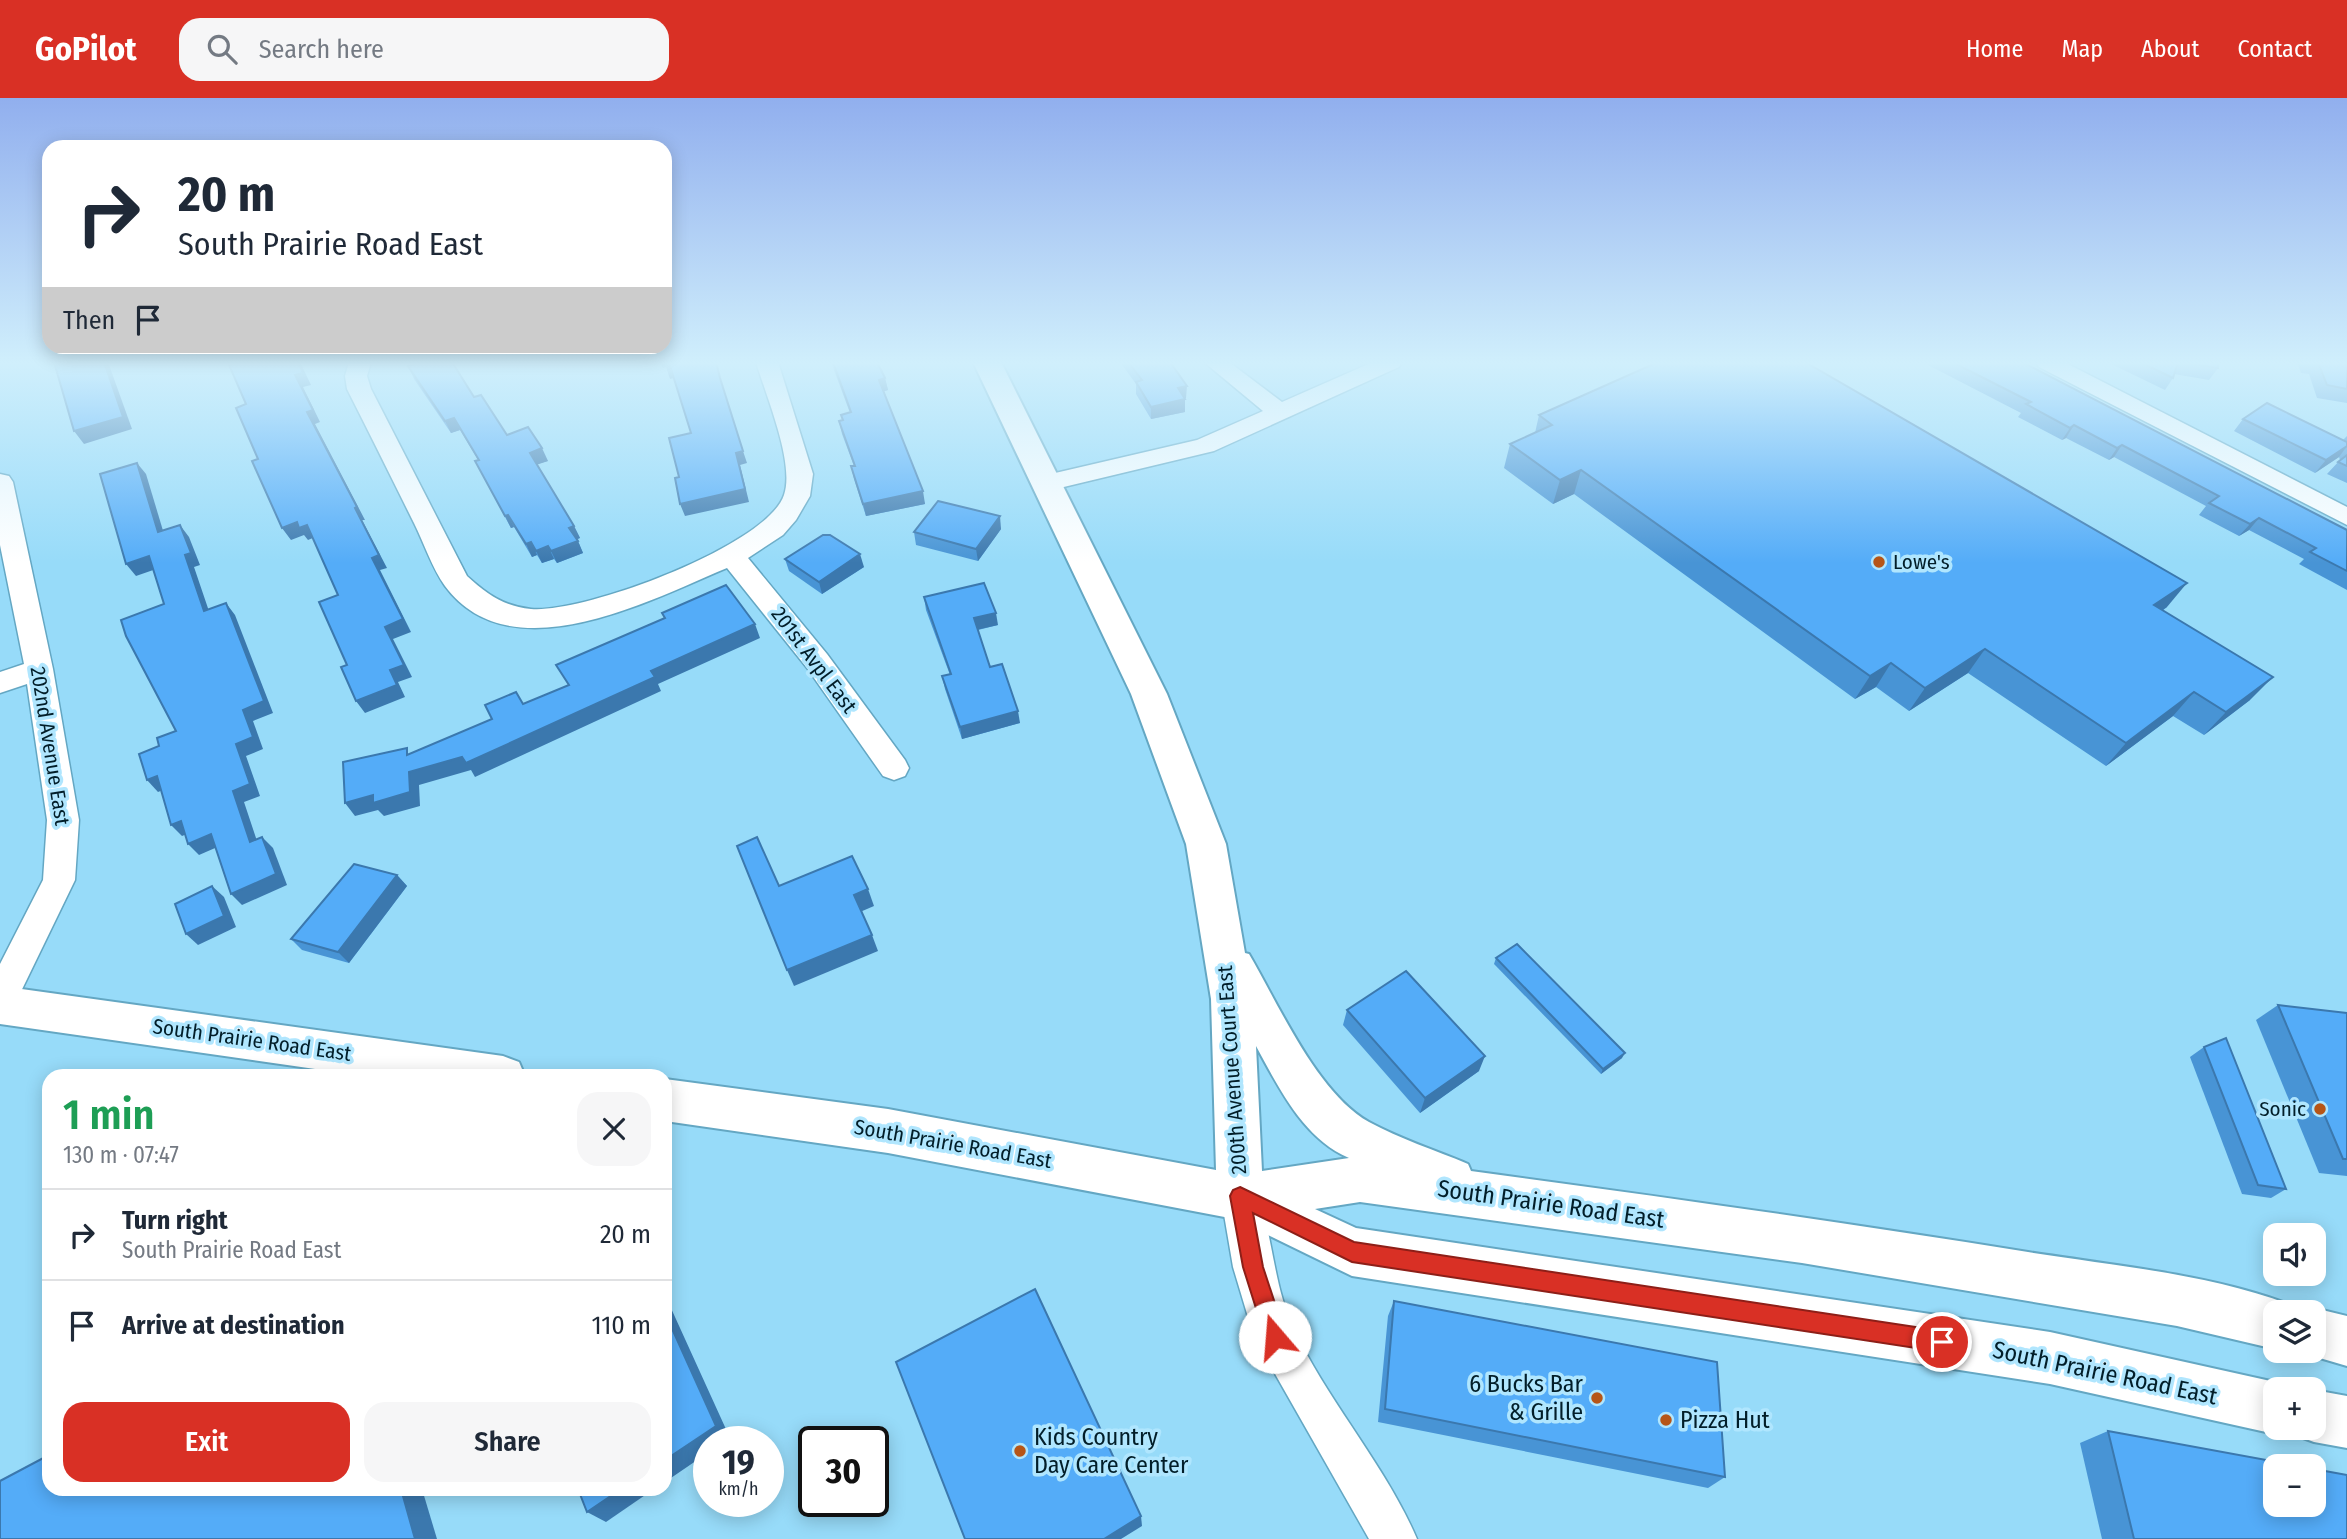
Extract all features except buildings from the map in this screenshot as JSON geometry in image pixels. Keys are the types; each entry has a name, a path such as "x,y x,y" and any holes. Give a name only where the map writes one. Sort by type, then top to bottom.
{"main road":[{"name":"200th Avenue Court East","path":"1020,429 1149,694 1180,769 1206,844 1232,999 1240,1196"},
{"path":"1223,948 1294,1072 1325,1115 1352,1137 1403,1157 1485,1196"},
{"name":"South Prairie Road East","path":"0,1005 453,1069"},
{"name":"South Prairie Road East","path":"672,1101 888,1131 1240,1196 1352,1252 2050,1358 2263,1405"},
{"name":"South Prairie Road East","path":"1240,1196 1360,1179 1829,1243 2177,1301 2263,1321"},
{"path":"2326,1336 2347,1341"},
{"path":"2326,1418 2347,1422"}],"street":[{"path":"379,429 456,581 469,597 486,607 522,617 580,615 610,607 757,542 779,525 792,510 800,490 801,474 787,429"},
{"path":"1047,483 1183,453 1239,429"},
{"path":"2177,429 2347,517"},
{"name":"202nd Avenue East","path":"0,482 39,669 63,820 63,857 59,880 48,907 0,999"},
{"name":"201st Avpl East","path":"731,555 817,661 894,768"},
{"path":"0,683 39,669"},
{"name":"200th Avenue Court East","path":"1240,1196 1253,1267 1275,1337 1394,1539"}],"place":[{"name":"Lowe's","path":"1879,562"},
{"name":"Sonic","path":"2320,1109"},
{"name":"6 Bucks Bar & Grille","path":"1597,1398"},
{"name":"Pizza Hut","path":"1666,1420"},
{"name":"Kids Country Day Care Center","path":"1020,1451"}],"route":[{"path":"1275,1337 1253,1267 1240,1196 1352,1252 1942,1342"}]}
